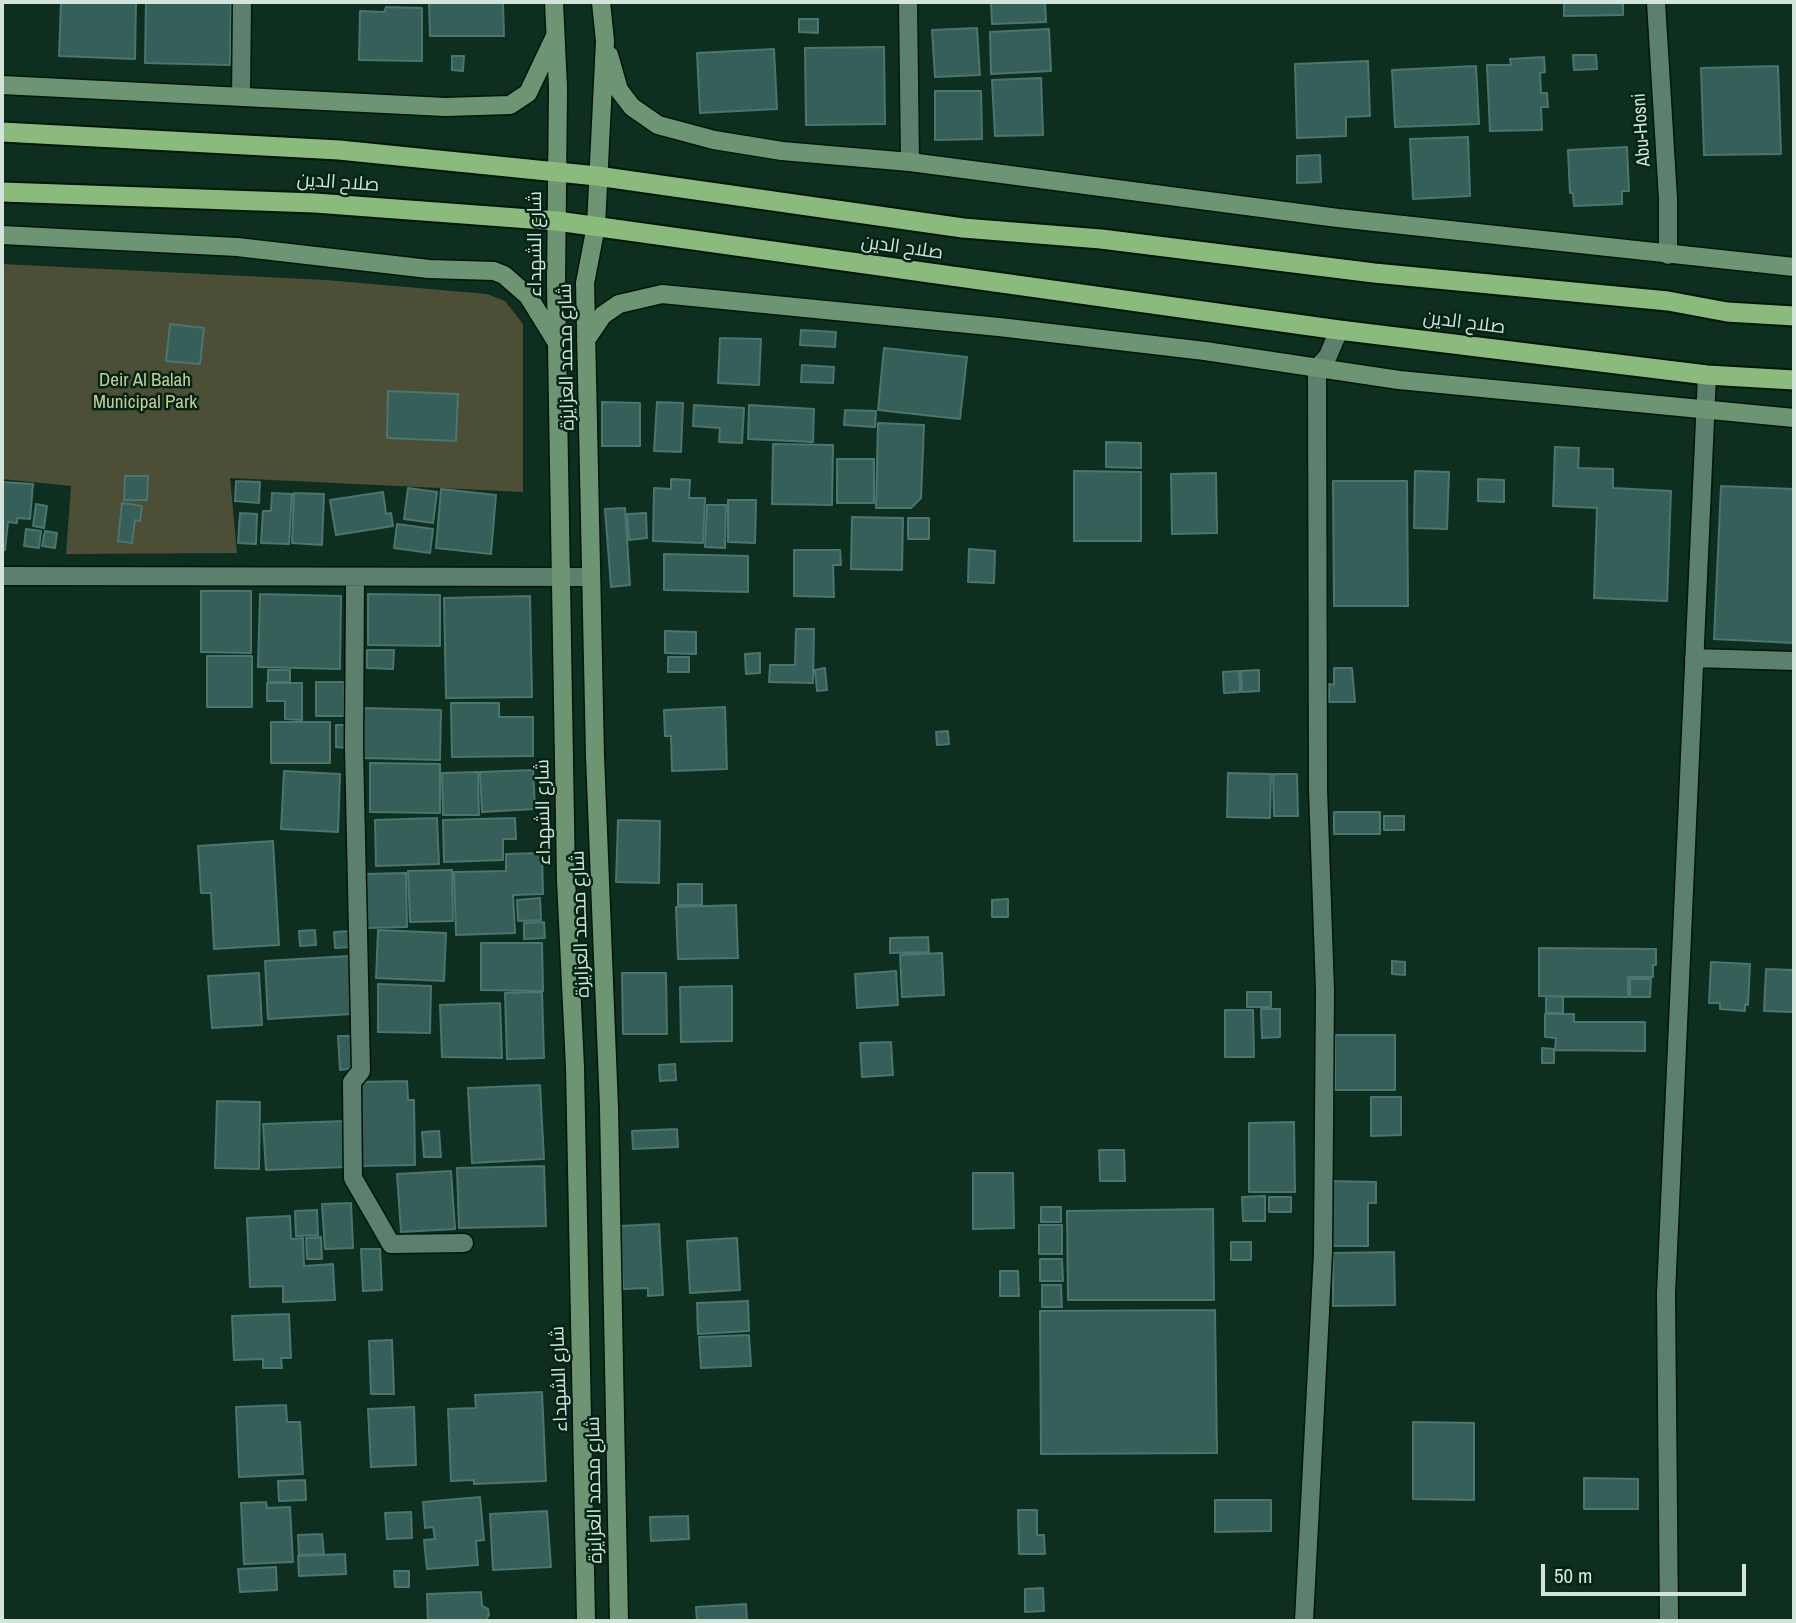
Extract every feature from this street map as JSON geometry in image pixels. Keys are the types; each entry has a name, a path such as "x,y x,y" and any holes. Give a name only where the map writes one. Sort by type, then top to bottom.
{"highway":[{"name":"صلاح الدين","path":"2,132 339,150 597,176 963,228 1101,239 1374,273 1668,301 1727,312 1794,316"},
{"name":"صلاح الدين","path":"2,192 315,203 557,221 797,257 1339,330 1707,375 1794,380"}],"main road":[{"name":"شارع الشهداء","path":"554,2 561,578 586,1621"},
{"path":"597,176 605,41 601,2"},
{"path":"2,85 445,107 510,105 528,93 556,33"},
{"path":"605,41 619,90 632,107 659,125 782,151 910,162 1270,210 1794,267"},
{"name":"شارع محمد العزايزة","path":"597,176 596,226 585,283 591,576 608,1094 619,1621"},
{"path":"2,235 237,247 429,269 494,271 504,275 528,296 559,345"},
{"path":"586,340 603,315 619,304 662,294 999,327 1206,351 1317,368 1705,412 1794,418"}],"street":[{"path":"241,96 242,2"},
{"path":"908,2 910,162"},
{"name":"Abu-Hosni","path":"1656,2 1668,199 1668,255"},
{"path":"1304,1621 1324,1254 1325,991 1318,789 1317,368 1328,356 1339,330"},
{"path":"1669,1621 1667,1293 1707,375"},
{"path":"2,576 591,576"},
{"path":"355,578 354,747 361,1072 352,1082 353,1178 391,1244 464,1243"},
{"path":"1694,658 1794,661"}],"green space":[{"name":"Deir Al Balah Municipal Park","path":"2,264 326,280 487,294 505,301 523,324 523,492 230,478 237,553 66,554 71,486 2,479"}],"building":[{"path":"61,2 136,2 135,59 59,56"},
{"path":"146,2 231,2 230,65 145,63"},
{"path":"429,2 503,2 504,36 430,36"},
{"path":"991,2 1045,2 1046,22 992,24"},
{"path":"1564,2 1623,2 1623,15 1564,16"},
{"path":"386,7 422,8 422,61 359,60 360,11 384,12"},
{"path":"799,19 818,19 818,33 799,32"},
{"path":"977,28 980,75 935,77 932,30"},
{"path":"1049,29 1051,71 991,74 990,32"},
{"path":"884,47 885,124 806,125 805,48"},
{"path":"774,49 777,109 700,113 697,53"},
{"path":"1573,55 1596,55 1597,69 1574,70"},
{"path":"452,56 464,56 463,71 452,70"},
{"path":"1544,57 1545,72 1540,73 1541,93 1547,93 1548,107 1541,107 1542,130 1490,131 1487,65 1511,65 1510,59"},
{"path":"1368,61 1370,116 1346,117 1346,136 1297,138 1295,64"},
{"path":"1476,66 1479,124 1395,127 1392,70"},
{"path":"1778,66 1781,154 1704,155 1701,68"},
{"path":"1041,78 1043,135 995,136 992,80"},
{"path":"935,91 981,91 982,139 935,140"},
{"path":"1468,137 1470,196 1413,199 1410,139"},
{"path":"1627,147 1629,191 1622,191 1622,204 1574,206 1573,193 1570,193 1568,150"},
{"path":"1320,155 1321,182 1297,183 1297,156"},
{"path":"170,324 204,328 200,364 166,361"},
{"path":"801,330 836,332 835,347 800,345"},
{"path":"720,338 761,339 759,385 718,383"},
{"path":"884,348 967,357 960,419 878,410"},
{"path":"802,365 834,367 833,383 801,382"},
{"path":"388,391 458,394 456,441 387,438"},
{"path":"602,402 640,403 640,446 602,446"},
{"path":"657,402 683,403 681,452 654,451"},
{"path":"694,405 744,408 742,443 719,442 720,428 693,426"},
{"path":"749,405 814,409 813,442 748,439"},
{"path":"845,410 876,411 875,427 844,425"},
{"path":"878,423 924,425 921,498 911,508 876,508"},
{"path":"1106,442 1141,443 1141,468 1106,467"},
{"path":"773,444 833,445 832,505 772,504"},
{"path":"1555,447 1579,448 1578,468 1613,469 1613,488 1671,491 1667,601 1594,598 1597,508 1553,506"},
{"path":"837,459 874,459 874,503 837,503"},
{"path":"1074,471 1141,472 1141,541 1074,541"},
{"path":"1415,471 1449,472 1447,529 1414,528"},
{"path":"1216,473 1217,533 1172,534 1171,474"},
{"path":"125,476 148,476 147,500 124,500"},
{"path":"671,479 690,480 689,498 705,498 703,543 653,541 654,488 671,489"},
{"path":"1478,479 1504,480 1504,502 1478,501"},
{"path":"236,481 260,482 259,503 235,501"},
{"path":"1333,481 1407,481 1408,606 1334,606"},
{"path":"2,482 33,484 30,519 17,518 17,523 8,522 5,550 2,550"},
{"path":"1721,486 1794,489 1794,643 1714,639"},
{"path":"408,488 437,492 433,523 404,519"},
{"path":"441,489 496,495 491,554 436,548"},
{"path":"383,492 386,514 391,513 393,526 336,535 330,500"},
{"path":"272,493 292,494 289,544 261,543 263,511 271,511"},
{"path":"294,493 324,494 322,545 292,543"},
{"path":"728,500 756,500 755,543 728,542"},
{"path":"122,503 142,506 140,521 135,520 132,543 118,541"},
{"path":"36,504 47,506 44,528 33,526"},
{"path":"707,505 726,505 725,548 705,547"},
{"path":"625,508 630,585 611,587 605,509"},
{"path":"240,513 257,514 256,544 238,543"},
{"path":"646,513 647,538 629,540 627,514"},
{"path":"852,517 903,518 902,570 851,569"},
{"path":"908,518 929,518 929,539 908,539"},
{"path":"397,524 433,529 430,553 394,548"},
{"path":"26,529 41,531 39,548 24,546"},
{"path":"45,531 57,533 55,548 42,546"},
{"path":"969,549 995,551 994,583 968,582"},
{"path":"794,550 840,550 841,565 833,565 834,597 794,596"},
{"path":"664,554 748,556 748,592 664,590"},
{"path":"201,591 251,591 251,653 201,652"},
{"path":"260,594 341,596 340,669 258,667"},
{"path":"368,594 440,595 440,646 368,645"},
{"path":"530,596 532,697 446,698 444,598"},
{"path":"796,629 814,629 813,683 769,682 770,665 795,665"},
{"path":"665,631 696,632 696,654 665,653"},
{"path":"367,650 394,650 393,669 367,668"},
{"path":"760,653 760,673 746,674 745,654"},
{"path":"207,656 252,656 252,707 207,707"},
{"path":"668,657 689,657 689,672 668,672"},
{"path":"825,668 827,690 817,691 815,670"},
{"path":"1334,668 1352,668 1355,702 1329,702 1329,684 1334,685"},
{"path":"268,670 290,670 290,682 268,682"},
{"path":"1259,670 1259,691 1242,692 1241,671"},
{"path":"1239,671 1240,692 1224,693 1223,672"},
{"path":"316,682 344,682 344,716 316,716"},
{"path":"267,683 302,683 302,720 285,719 285,701 267,701"},
{"path":"451,703 499,703 499,717 533,717 533,756 452,757"},
{"path":"725,707 727,769 672,771 671,736 665,736 664,710"},
{"path":"363,708 441,710 440,760 362,758"},
{"path":"271,722 330,722 330,763 271,763"},
{"path":"336,725 347,725 347,748 336,747"},
{"path":"948,731 949,744 937,745 936,732"},
{"path":"370,763 440,764 440,813 370,812"},
{"path":"533,770 535,809 482,812 480,772"},
{"path":"284,771 340,774 338,832 281,829"},
{"path":"478,772 479,815 443,815 442,773"},
{"path":"1228,773 1271,774 1270,818 1227,817"},
{"path":"1273,774 1297,774 1298,816 1274,816"},
{"path":"1334,812 1380,812 1380,834 1334,834"},
{"path":"1384,816 1404,816 1404,830 1384,830"},
{"path":"437,818 439,864 376,866 375,820"},
{"path":"515,818 516,839 503,839 503,860 444,862 443,820"},
{"path":"618,820 660,821 659,883 616,882"},
{"path":"273,841 279,945 214,949 211,893 201,893 198,846"},
{"path":"542,853 543,894 513,895 515,933 456,935 454,872 506,871 506,854"},
{"path":"452,870 453,921 410,922 408,871"},
{"path":"406,873 407,927 366,928 365,874"},
{"path":"678,884 702,884 702,905 678,905"},
{"path":"540,898 541,920 518,921 517,900"},
{"path":"1008,899 1008,917 992,917 992,900"},
{"path":"736,905 738,958 678,959 676,907"},
{"path":"544,922 545,938 524,939 524,923"},
{"path":"315,930 316,945 300,946 299,931"},
{"path":"378,930 446,933 444,981 376,978"},
{"path":"351,931 352,947 335,948 334,932"},
{"path":"928,937 929,952 890,953 890,938"},
{"path":"481,943 542,943 543,991 481,990"},
{"path":"1539,948 1656,949 1656,965 1653,965 1653,977 1628,977 1628,997 1539,996"},
{"path":"942,953 944,995 902,997 900,955"},
{"path":"349,956 352,1014 268,1019 265,961"},
{"path":"1392,961 1405,962 1405,975 1392,974"},
{"path":"1711,962 1750,964 1748,1005 1745,1004 1745,1011 1720,1009 1720,1003 1709,1003"},
{"path":"1766,969 1794,970 1793,1012 1764,1011"},
{"path":"896,971 898,1005 857,1008 855,974"},
{"path":"259,973 262,1025 212,1028 208,976"},
{"path":"622,973 666,973 667,1034 623,1034"},
{"path":"1630,979 1651,979 1650,997 1630,997"},
{"path":"378,984 431,986 430,1033 378,1032"},
{"path":"732,986 732,1041 681,1042 680,987"},
{"path":"542,992 544,1058 507,1059 505,993"},
{"path":"1247,992 1271,992 1271,1007 1247,1007"},
{"path":"1546,996 1563,997 1563,1013 1546,1013"},
{"path":"500,1003 502,1058 442,1057 440,1005"},
{"path":"1261,1009 1280,1009 1280,1037 1262,1038"},
{"path":"1225,1010 1253,1010 1254,1057 1225,1057"},
{"path":"1545,1014 1574,1014 1574,1022 1645,1022 1645,1051 1555,1050 1556,1038 1545,1037"},
{"path":"1335,1035 1395,1035 1395,1090 1335,1090"},
{"path":"338,1036 354,1036 356,1068 340,1070"},
{"path":"891,1042 893,1075 862,1077 860,1043"},
{"path":"1542,1048 1554,1049 1554,1063 1542,1063"},
{"path":"675,1064 676,1080 660,1081 659,1065"},
{"path":"407,1081 408,1100 414,1100 415,1165 360,1166 359,1082"},
{"path":"540,1085 544,1159 472,1163 468,1088"},
{"path":"1371,1097 1401,1097 1401,1135 1371,1136"},
{"path":"217,1101 260,1102 259,1169 215,1168"},
{"path":"345,1121 347,1167 266,1170 263,1124"},
{"path":"1294,1122 1295,1192 1249,1192 1249,1123"},
{"path":"677,1129 678,1147 633,1149 632,1131"},
{"path":"439,1131 441,1157 424,1157 422,1132"},
{"path":"1099,1150 1124,1150 1125,1181 1100,1181"},
{"path":"544,1166 546,1226 459,1228 457,1168"},
{"path":"451,1171 455,1229 401,1232 397,1174"},
{"path":"973,1173 1013,1173 1014,1228 973,1229"},
{"path":"1330,1181 1376,1182 1376,1203 1368,1203 1368,1246 1330,1246"},
{"path":"1265,1196 1265,1221 1243,1221 1242,1197"},
{"path":"1269,1197 1291,1197 1291,1212 1269,1212"},
{"path":"351,1203 353,1248 325,1249 322,1204"},
{"path":"1041,1207 1061,1207 1061,1222 1041,1222"},
{"path":"1213,1209 1214,1300 1068,1300 1067,1211"},
{"path":"317,1210 318,1235 296,1236 295,1211"},
{"path":"290,1216 291,1239 303,1238 304,1266 333,1264 335,1300 283,1302 283,1286 250,1287 247,1218"},
{"path":"659,1224 663,1295 648,1296 648,1288 623,1289 620,1226"},
{"path":"1039,1225 1062,1225 1062,1254 1039,1254"},
{"path":"321,1237 322,1259 307,1259 306,1238"},
{"path":"737,1238 740,1290 690,1293 687,1241"},
{"path":"1231,1242 1251,1242 1251,1260 1231,1260"},
{"path":"361,1249 380,1249 382,1290 363,1291"},
{"path":"1394,1252 1395,1305 1333,1306 1333,1253"},
{"path":"1040,1259 1062,1259 1063,1281 1040,1281"},
{"path":"1000,1271 1018,1271 1019,1296 1000,1296"},
{"path":"1042,1285 1061,1285 1062,1307 1042,1307"},
{"path":"748,1301 749,1331 698,1334 697,1303"},
{"path":"1215,1310 1217,1453 1041,1454 1040,1311"},
{"path":"289,1314 291,1358 281,1358 282,1368 263,1368 263,1359 234,1360 232,1316"},
{"path":"749,1335 751,1366 701,1368 699,1337"},
{"path":"392,1340 394,1394 371,1394 369,1341"},
{"path":"542,1392 546,1481 474,1484 474,1480 451,1481 448,1409 476,1408 475,1395"},
{"path":"286,1405 287,1422 300,1422 303,1474 239,1477 236,1407"},
{"path":"414,1407 416,1465 371,1467 368,1409"},
{"path":"1413,1422 1474,1423 1474,1500 1413,1499"},
{"path":"1584,1478 1638,1479 1638,1509 1584,1509"},
{"path":"305,1480 306,1500 279,1501 278,1481"},
{"path":"480,1497 484,1540 476,1541 478,1565 427,1569 424,1540 435,1539 433,1527 425,1528 423,1502"},
{"path":"1215,1500 1271,1500 1271,1531 1215,1532"},
{"path":"266,1502 267,1508 290,1507 293,1562 244,1564 241,1503"},
{"path":"1018,1510 1037,1510 1037,1535 1044,1535 1045,1554 1019,1554"},
{"path":"547,1511 551,1567 493,1570 490,1514"},
{"path":"411,1512 412,1538 387,1539 385,1513"},
{"path":"688,1516 689,1539 651,1541 650,1517"},
{"path":"322,1534 324,1554 299,1555 298,1535"},
{"path":"345,1554 346,1574 299,1576 298,1556"},
{"path":"276,1567 277,1590 240,1592 238,1569"},
{"path":"394,1571 409,1571 409,1587 395,1587"},
{"path":"1043,1588 1044,1611 1025,1612 1025,1589"},
{"path":"481,1592 482,1606 488,1609 489,1615 485,1621 428,1621 427,1594"},
{"path":"746,1604 747,1621 697,1621 696,1607"}]}
